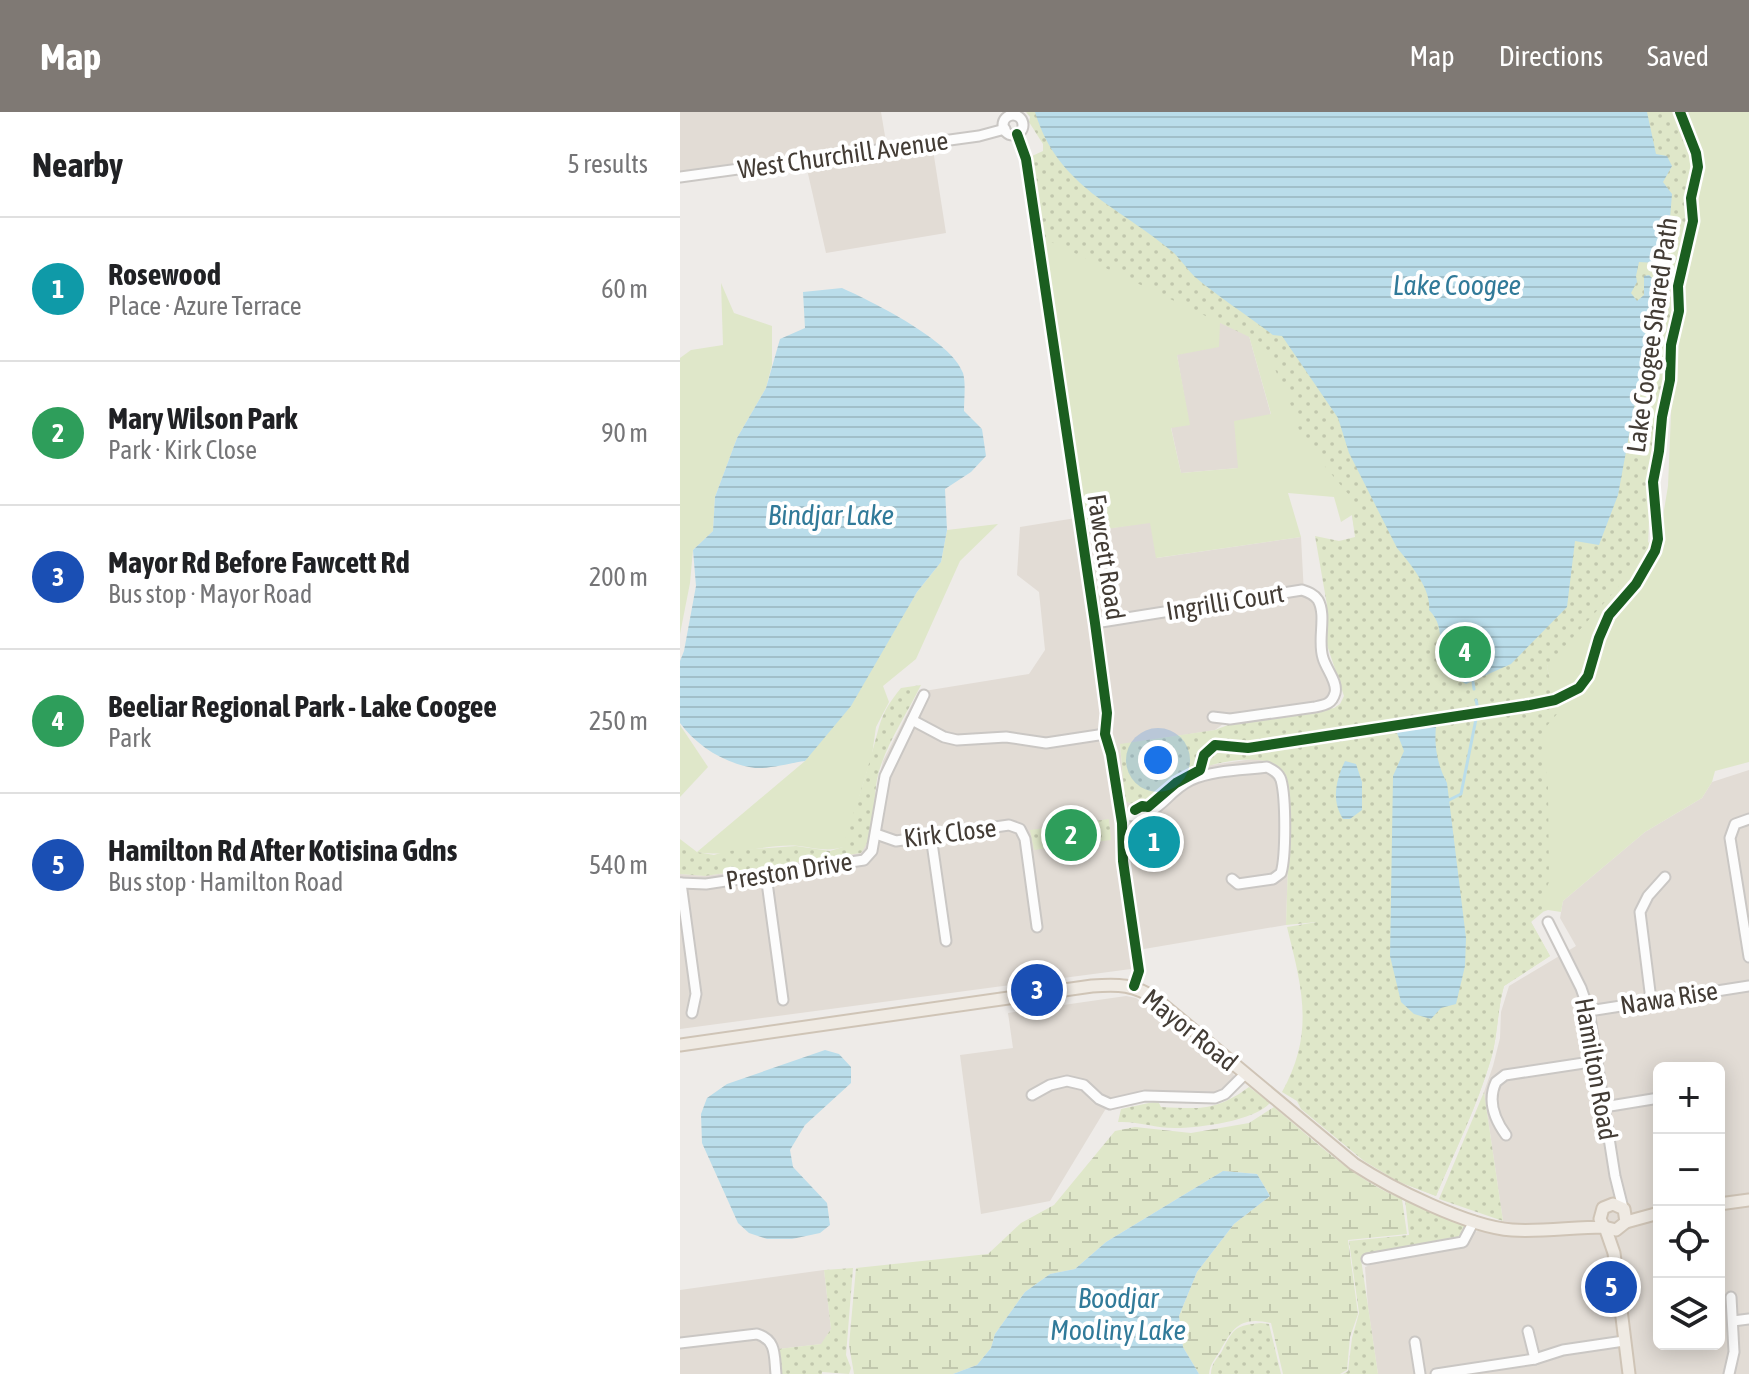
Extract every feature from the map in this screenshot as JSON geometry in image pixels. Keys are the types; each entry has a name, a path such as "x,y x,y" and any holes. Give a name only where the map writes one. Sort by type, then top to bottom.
{"main road":[{"name":"Mayor Road","path":"680,1045 1092,986 1134,986 1157,1000 1373,1176 1404,1193 1474,1221 1510,1230 1604,1227"},
{"path":"1725,1203 1749,1200"},
{"name":"Mayor Road","path":"1562,1227 1583,1221 1605,1208"},
{"path":"1629,1374 1614,1253 1600,1219 1605,1208 1653,1212"},
{"path":"1614,1253 1623,1225 1623,1208"},
{"path":"1604,1227 1612,1230 1653,1215"}],"street":[{"path":"1012,114 1023,122 1023,129 1017,134 1010,134 1005,129 1004,121 1012,114"},
{"name":"West Churchill Avenue","path":"680,177 979,136 1005,129"},
{"name":"Fawcett Road","path":"1017,134 1026,159 1095,623 1107,713 1105,734 1120,816 1123,861 1139,971 1134,986"},
{"name":"Ingrilli Court","path":"1095,623 1302,590 1311,593 1321,608 1320,644 1322,657 1336,688 1334,698 1327,704 1315,707 1230,719 1213,717"},
{"name":"Preston Drive","path":"680,883 706,884 864,860 872,851 885,776 924,695"},
{"path":"912,720 944,737 957,740 1006,737 1046,743 1105,734"},
{"path":"1120,816 1133,817 1152,812 1183,786 1201,777 1267,767 1276,772 1281,780 1284,836 1281,873 1273,879 1238,884 1232,879"},
{"path":"1749,819 1735,824 1730,838 1747,922 1749,957"},
{"name":"Kirk Close","path":"876,834 896,841 1009,825 1020,829 1025,839 1037,927"},
{"path":"931,836 946,941"},
{"path":"766,875 783,1000"},
{"path":"1651,1000 1640,912 1648,896 1665,877"},
{"path":"680,883 696,994 692,1013"},
{"name":"Hamilton Road","path":"1548,922 1589,1011 1615,1176 1623,1208"},
{"name":"Nawa Rise","path":"1589,1011 1749,986"},
{"path":"680,1004 694,1002"},
{"path":"1506,1135 1497,1123 1492,1103 1496,1082 1505,1075 1597,1061"},
{"path":"1032,1095 1050,1085 1067,1081 1084,1085 1099,1099 1110,1104 1145,1096 1215,1098 1225,1094 1245,1074"},
{"path":"1604,1107 1653,1099"},
{"name":"Hamilton Road","path":"1605,1208 1615,1176"},
{"path":"1367,1259 1450,1247 1463,1242 1474,1221"},
{"path":"1729,1374 1734,1352 1731,1297"},
{"path":"1733,1321 1749,1319"},
{"path":"1528,1331 1535,1359"},
{"path":"680,1343 757,1334 768,1337 773,1345 776,1374"},
{"path":"1436,1374 1624,1341"},
{"path":"1415,1342 1420,1374"}],"shaded area":[{"path":"680,112 881,112 886,142 931,137 946,233 826,253 806,165 680,182"},
{"path":"1219,322 1249,336 1271,415 1238,468 1181,473 1171,427 1189,424 1177,355"},
{"path":"1082,517 1085,532 1151,522 1157,558 1301,537 1304,594 1315,604 1318,658 1332,686 1332,693 1325,701 1235,715 1215,730 1120,745 1125,800 1135,807 1147,805 1183,776 1204,766 1260,758 1281,767 1289,832 1286,925 1144,949 1131,969 680,1029 680,874 705,876 861,853 883,761 918,692 1029,674 1045,650 1039,592 1017,575 1020,527"},
{"path":"1749,770 1749,1374 1378,1374 1365,1267 1384,1260 1461,1247 1475,1232 1503,1221 1484,1092 1500,1038 1501,1012 1509,986 1576,946 1560,918 1563,901 1645,832 1702,798 1712,782"},
{"path":"1126,996 1136,998 1232,1070 1234,1076 1229,1086 1214,1095 1120,1101 1105,1110 1050,1201 981,1214 960,1055 1013,1048 1008,1013"},
{"path":"824,1270 831,1329 822,1344 779,1349 782,1374 680,1374 680,1290"}],"green space":[{"path":"1026,112 1678,112 1696,164 1689,195 1691,219 1675,287 1678,311 1669,344 1668,380 1658,417 1657,448 1650,474 1648,545 1621,584 1547,666 1557,714 1545,728 1542,739 1548,787 1549,882 1543,896 1543,912 1531,922 1550,956 1504,986 1485,1077 1436,1196 1397,1181 1364,1161 1301,1109 1297,1101 1282,1092 1299,1050 1302,1030 1301,990 1287,927 1317,922 1286,925 1289,832 1284,773 1277,765 1266,761 1238,760 1185,775 1151,804 1139,807 1125,801 1120,744 1215,730 1228,725 1334,708 1340,704 1344,696 1327,645 1327,605 1315,536 1339,541 1355,537 1349,495 1302,439 1264,344 1043,238 1032,156 1043,151 1043,144"},
{"path":"1678,112 1696,164 1689,195 1691,219 1675,287 1678,311 1669,344 1668,380 1658,417 1657,448 1650,474 1648,543 1661,528 1668,486 1674,342 1681,312 1679,292 1695,228 1693,199 1701,167 1682,112 1749,112 1749,762 1715,771 1702,798 1645,832 1563,901 1561,912 1548,910 1534,915 1531,922 1550,956 1504,986 1485,1077 1436,1196 1397,1181 1384,1111 1549,676 1547,667"},
{"path":"1054,156 1273,335 1338,418 1356,538 1352,515 1341,522 1334,497 1288,493 1301,537 1156,558 1150,523 1084,532 1032,157","holes":["1220,322 1249,336 1271,414 1234,421 1238,468 1181,473 1171,428 1190,425 1177,355 1219,347"]},
{"path":"721,283 734,313 772,326 772,365 766,388 737,438 715,497 713,531 693,550 680,634 680,358 691,350 723,345"},
{"path":"998,524 960,561 916,659 883,686 889,702 876,727 872,755 844,847 786,846 721,853 697,852 805,761 917,592 941,562 947,530"},
{"path":"921,685 882,763 870,835 861,853 705,876 680,874 680,839 697,852 714,855 727,851 796,846 830,851 843,847 884,713 901,688"},
{"path":"680,725 708,767 680,797"},
{"path":"1109,819 1111,840 1034,850 1030,830"},
{"path":"1249,1087 1270,1103 1239,1119 1175,1128 1118,1122 1121,1109 1158,1101 1161,1107 1208,1107 1227,1101"},
{"path":"1484,1092 1503,1221 1439,1199"},
{"path":"1274,1107 1351,1170 1402,1199 1407,1234 1348,1240 1358,1314 1350,1337 1347,1370 1340,1374 1283,1374 1271,1323 1252,1321 1239,1325 1229,1336 1209,1374 1199,1374 1183,1347 1179,1316 1197,1272 1234,1224 1270,1196 1257,1174 1223,1171 1106,1242 1075,1269 1050,1274 1025,1292 977,1365 953,1374 854,1374 849,1345 856,1268 988,1254 1021,1223 1054,1205 1115,1131 1135,1127 1191,1133 1249,1123"},
{"path":"1405,1199 1460,1220 1466,1225 1466,1232 1458,1241 1383,1252 1361,1259 1378,1374 1343,1374 1348,1371 1359,1313 1349,1241 1409,1235"},
{"path":"853,1268 846,1355 851,1368 849,1374 782,1374 778,1349 821,1344 831,1329 824,1270"},
{"path":"1269,1324 1281,1374 1211,1374 1213,1364 1232,1333 1245,1325"}],"water":[{"name":"Lake Coogee","path":"1035,112 1647,112 1656,154 1667,156 1672,166 1663,182 1672,194 1667,254 1654,262 1639,262 1637,282 1631,293 1637,301 1644,295 1644,276 1649,275 1655,281 1662,279 1662,292 1642,325 1647,338 1618,495 1599,545 1575,541 1567,607 1511,664 1466,684 1449,673 1444,666 1438,626 1429,610 1424,586 1397,548 1349,453 1338,418 1282,336 1273,335 1213,291 1194,276 1174,253 1075,178 1045,138"},
{"name":"Bindjar Lake","path":"842,288 910,324 944,348 956,361 964,377 964,411 982,429 986,456 971,472 945,489 947,530 941,562 917,592 851,706 805,761 767,768 744,766 713,753 680,723 680,661 696,586 693,550 713,531 715,497 737,438 766,388 780,339 805,328 803,292"},
{"path":"1438,713 1436,749 1447,783 1466,938 1465,966 1456,1004 1441,1008 1431,1019 1414,1014 1401,1002 1390,956 1393,776 1404,751 1397,733 1387,722"},
{"path":"1345,761 1356,764 1362,782 1362,810 1350,819 1343,819 1336,797 1339,775"},
{"path":"825,1050 839,1054 851,1067 851,1083 805,1125 790,1150 793,1167 827,1203 830,1225 820,1233 792,1239 767,1239 749,1233 738,1223 702,1143 701,1114 707,1098 727,1084"},
{"name":"Boodjar Mooliny Lake","path":"1223,1171 1257,1174 1270,1196 1234,1224 1197,1272 1179,1316 1183,1347 1199,1374 953,1374 977,1365 1025,1292 1050,1274 1075,1269 1106,1242"}],"waterway":[{"path":"1473,682 1474,689"},
{"path":"1449,800 1461,794 1478,709 1476,700"}],"cycle path":[{"name":"Lake Coogee Shared Path","path":"1135,810 1148,807 1176,783 1200,770 1204,755 1215,745 1248,748 1530,705 1555,700 1579,688 1588,676 1609,615 1636,584 1655,551 1658,539 1653,482 1670,380 1671,345 1679,311 1678,286 1693,221 1691,198 1698,167 1696,153 1680,112"},
{"path":"1017,134 1026,159 1095,623 1107,713 1105,734 1122,823 1123,861 1139,971 1134,986"}],"place":[{"name":"Beeliar Regional Park - Lake Coogee","path":"1465,652"},
{"name":"Mary Wilson Park","path":"1071,835"},
{"name":"Rosewood","path":"1154,842"},
{"name":"Mayor Rd Before Fawcett Rd","path":"1037,990"},
{"name":"Hamilton Rd After Kotisina Gdns","path":"1611,1287"}]}
